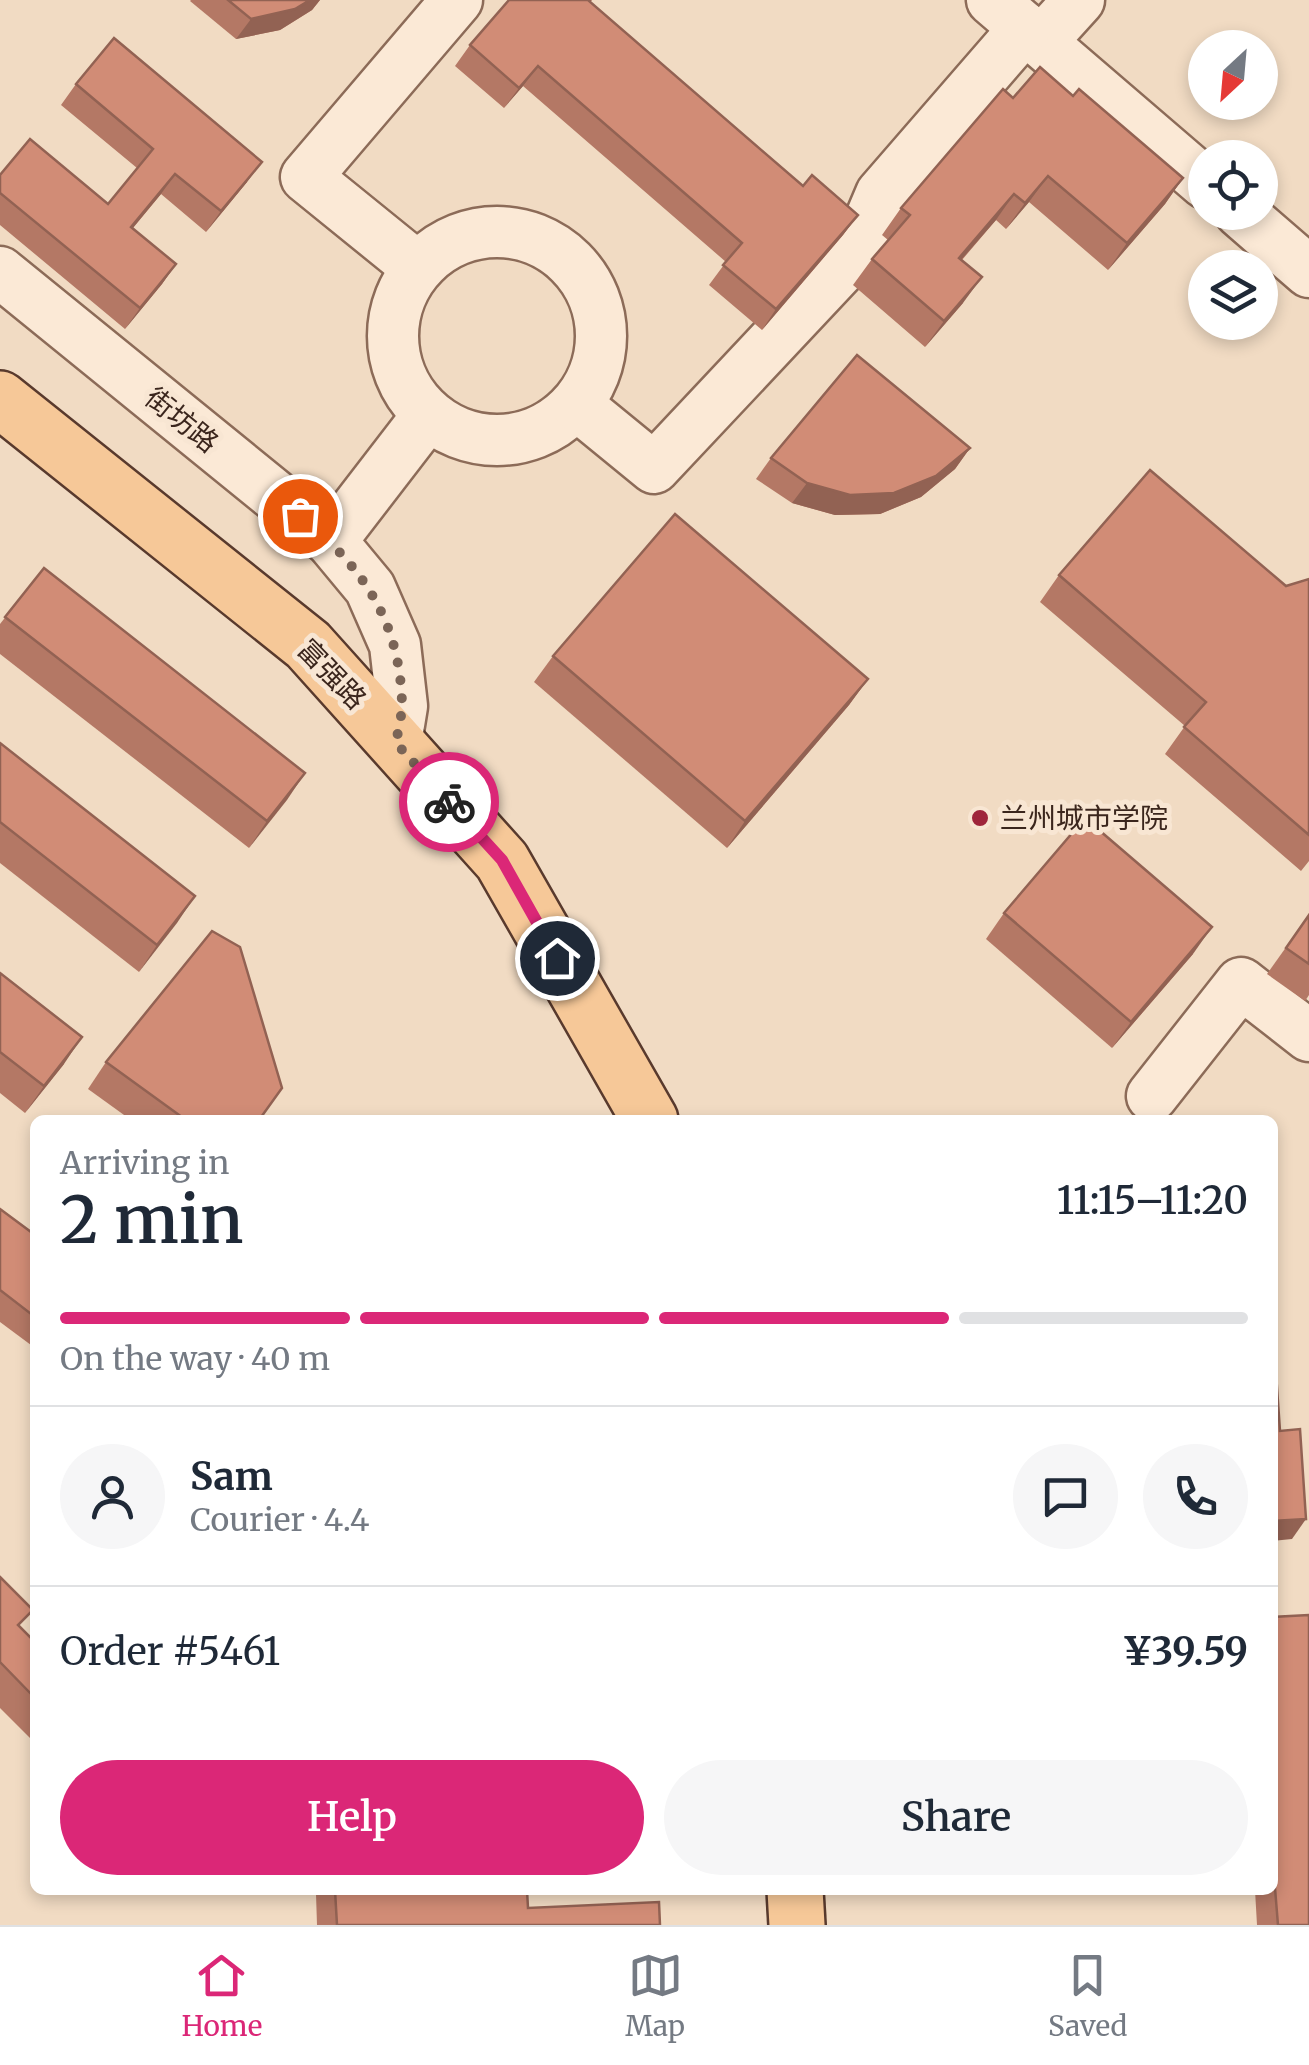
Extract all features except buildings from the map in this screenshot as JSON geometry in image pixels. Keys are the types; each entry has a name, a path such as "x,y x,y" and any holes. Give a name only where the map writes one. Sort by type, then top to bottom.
{"main road":[{"name":"富强路","path":"0,399 308,645 502,860 647,1115"},
{"path":"796,1895 797,1925"}],"street":[{"path":"417,267 306,177 456,0"},
{"path":"577,406 654,468 856,252 881,194 1019,24 1079,0"},
{"path":"1019,24 1188,168"},
{"path":"1261,230 1309,272"},
{"path":"490,231 530,236 566,257 592,290 602,329 597,370 577,406 544,431 505,442 464,436 428,416 402,383 392,344 397,303 417,267 450,242 490,231"},
{"name":"街坊路","path":"0,272 331,541 370,588 395,645 402,706 396,743"},
{"path":"331,541 428,416"},
{"path":"1152,1096 1240,983 1309,1036"}],"way so far":[{"path":"300,516 331,541 370,588 395,645 402,706 396,743 449,802"}],"place":[{"name":"兰州城市学院","path":"980,818"}],"route":[{"path":"449,802 502,860 557,958"}]}
